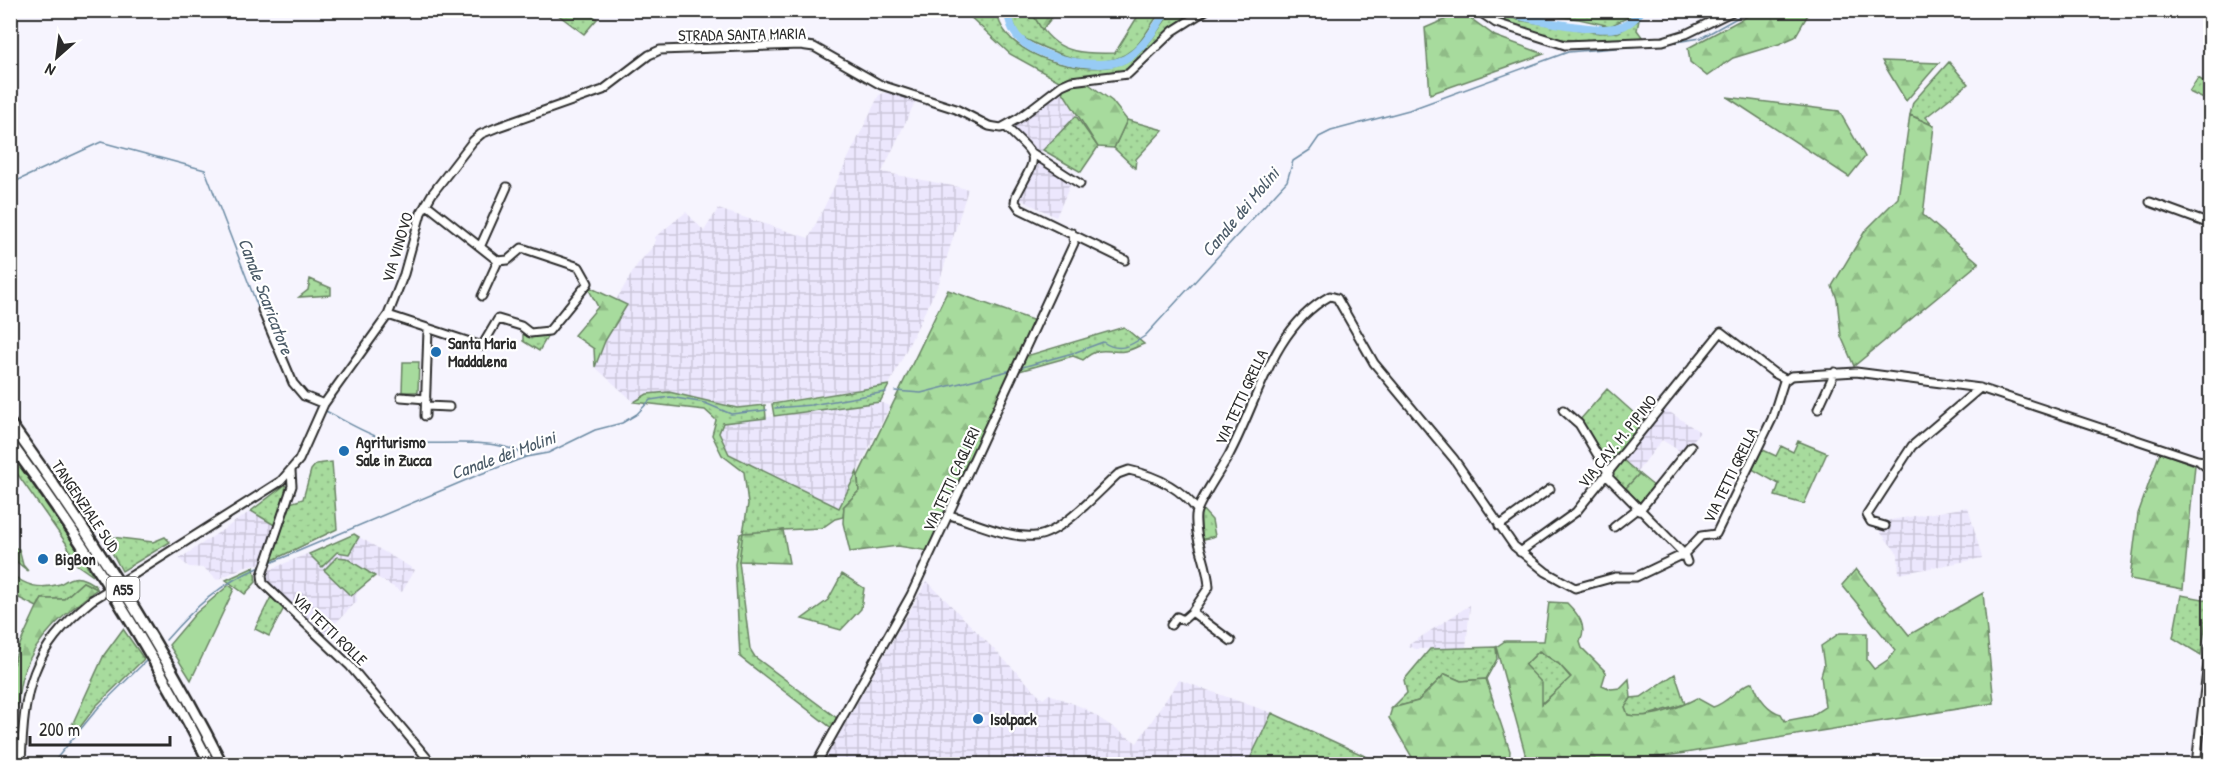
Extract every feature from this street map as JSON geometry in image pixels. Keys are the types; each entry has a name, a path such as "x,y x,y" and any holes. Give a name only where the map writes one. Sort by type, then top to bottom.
{"highway":[{"name":"TANGENZIALE SUD","path":"10,423 122,587 184,693 222,765"},
{"name":"TANGENZIALE SUD","path":"10,442 112,593 154,662 210,765"}],"street":[{"path":"1080,184 1032,153 1005,127 1071,81 1128,74 1173,31 1206,10"},
{"path":"1477,10 1496,23 1565,45 1663,40 1686,34 1735,10"},
{"name":"STRADA SANTA MARIA","path":"481,135 603,90 649,55 660,50 800,45 814,47 881,85 956,109 989,126 1005,127"},
{"name":"VIA VINOVO","path":"291,471 307,446 322,408 388,315 426,204 466,150 481,135"},
{"path":"1032,153 1034,161 1014,202 1020,209 1125,260"},
{"path":"481,245 507,187"},
{"path":"2150,202 2211,224"},
{"path":"388,315 480,346 498,319 521,326 530,333 549,331 588,283 579,267 522,248 508,260 498,261 481,245 426,204"},
{"name":"VIA TETTI CAGLIERI","path":"816,765 911,595 950,515 1074,243 1072,233"},
{"path":"482,296 498,261"},
{"name":"VIA TETTI GRELLA","path":"1197,510 1232,450 1275,354 1298,323 1327,297 1337,298 1374,363 1454,459 1499,526 1520,552 1562,583 1580,588 1615,577 1636,577 1684,554 1699,537 1715,535 1772,418 1785,379"},
{"path":"262,310 293,383 304,396 322,408"},
{"path":"425,416 428,330"},
{"name":"VIA CAV. M. PIPINO","path":"1520,552 1576,512 1721,332 1785,379"},
{"path":"1818,409 1834,372"},
{"path":"1785,379 1834,372 1862,373 1980,388 2197,460 2211,462"},
{"path":"1885,526 1871,522 1867,515 1912,446 1980,388"},
{"path":"401,398 448,407"},
{"path":"1563,410 1579,424 1608,475 1638,510 1684,554 1688,562"},
{"path":"1614,527 1638,510 1692,446"},
{"path":"2197,460 2211,470"},
{"path":"950,515 1019,536 1038,536 1062,524 1118,474 1129,470 1171,484 1197,510 1198,533 1209,587 1192,612 1183,620 1177,617 1171,625"},
{"path":"21,765 23,710 36,666 64,623 92,600 281,481 291,471"},
{"name":"VIA TETTI ROLLE","path":"291,471 292,486 289,499 263,571 263,583 350,666 432,765"},
{"path":"1499,526 1550,489"},
{"path":"1192,612 1231,641"},
{"path":"2196,765 2211,646"}],"shaded area":[{"path":"1061,89 1076,116 1038,155 1011,128"},
{"path":"887,92 916,100 882,172 968,189 939,283 889,385 737,408 669,392 647,394 634,402 595,367 605,341 627,305 616,300 637,265 655,244 655,237 686,212 704,231 718,209 809,238 879,95"},
{"path":"1037,160 1072,181 1056,217 1019,199"},
{"path":"880,402 890,406 839,508 729,455 719,432 723,423"},
{"path":"1665,409 1700,432 1683,453 1662,440 1637,472 1623,460"},
{"path":"1968,507 1982,558 1899,574 1898,554 1880,532 1879,522"},
{"path":"251,511 276,526 262,563 246,566 217,580 204,568 189,567 179,559"},
{"path":"354,534 415,570 402,592 375,576 356,594 357,601 325,634 320,628 317,630 264,580 269,570"},
{"path":"927,581 1043,699 1049,694 1084,708 1137,743 1179,680 1272,713 1248,762 1251,764 822,764"},
{"path":"1470,605 1466,648 1416,649 1407,646"}],"green space":[{"path":"1759,10 1810,11 1795,37 1733,58 1707,76 1690,62 1688,48"},
{"path":"553,11 587,11 597,19 584,34"},
{"path":"964,11 997,11 1002,28 1015,42 1032,53 1052,61 1095,68 1115,65 1131,59 1149,43 1173,11 1197,11 1181,20 1125,72 1059,81 1010,54"},
{"path":"1009,11 1031,11 1047,35 1064,47 1075,51 1115,53 1141,11 1161,11 1133,49 1120,57 1106,61 1091,61 1076,59 1046,49 1019,36"},
{"path":"1031,11 1057,11 1042,30"},
{"path":"1485,11 1497,11 1518,20 1599,33 1619,32 1639,20 1637,30 1643,38 1581,40 1541,36 1522,31"},
{"path":"1512,11 1634,11 1629,17 1610,26 1579,19"},
{"path":"1462,12 1495,36 1544,54 1430,94 1425,28"},
{"path":"1882,61 1939,63 1906,101"},
{"path":"1949,62 1968,84 1926,117 1934,126 1910,115 1913,102"},
{"path":"2198,78 2210,85 2210,102 2189,92"},
{"path":"1086,82 1112,101 1127,120 1114,148 1098,147 1061,89"},
{"path":"1727,97 1839,111 1865,157 1849,177"},
{"path":"1910,115 1934,126 1923,215 1979,263 1854,366 1841,336 1837,299 1832,286 1865,231 1898,198"},
{"path":"1076,116 1098,147 1081,172 1043,150"},
{"path":"1127,120 1163,130 1136,159 1135,168 1114,148"},
{"path":"310,279 331,288 331,295 299,297 308,290"},
{"path":"587,286 627,305 605,341 595,367 594,349 574,335 598,307"},
{"path":"948,290 1035,321 929,551 898,546 850,552 843,523 844,506 859,491 858,476"},
{"path":"1124,327 1144,344 1119,352 1095,352 1083,360 1073,356 1019,371 1026,356"},
{"path":"550,332 539,351 523,341 523,335"},
{"path":"403,362 419,362 418,392 402,392"},
{"path":"889,385 880,402 774,416 772,404"},
{"path":"1607,389 1644,422 1607,467 1579,421"},
{"path":"669,392 737,408 765,405 766,418 723,423 719,433 729,454 839,508 857,472 859,491 844,506 843,517 835,519 822,528 783,530 739,561 750,649 755,657 838,719 833,729 740,657 735,564 748,504 744,472 722,455 712,435 716,420 705,410 634,402 647,394"},
{"path":"1798,441 1827,453 1804,504 1775,496 1779,484 1752,469 1761,449 1776,456 1781,446 1793,452"},
{"path":"10,452 76,547 93,576 76,564 66,543 11,465"},
{"path":"2160,452 2195,465 2183,589 2130,579 2138,514"},
{"path":"1623,460 1639,474 1626,488 1629,491 1626,494 1608,477"},
{"path":"332,462 337,529 271,561 290,503 303,499 311,470 316,464"},
{"path":"1639,474 1655,487 1638,506 1626,494 1629,491 1626,488"},
{"path":"285,485 288,488 276,526 251,511"},
{"path":"1200,507 1212,520 1215,536 1201,540"},
{"path":"783,530 789,563 739,561 743,533"},
{"path":"354,534 359,537 349,554 337,552 322,567 309,554"},
{"path":"103,536 153,542 165,537 170,542 122,571"},
{"path":"10,546 19,549 23,565 28,571 12,558"},
{"path":"337,557 346,558 375,576 351,596 324,570"},
{"path":"254,567 256,582 245,594 226,580"},
{"path":"1856,569 1909,635 1983,593 1994,703 1617,764 1524,764 1525,753 1496,647 1505,641 1544,641 1549,602 1567,603 1578,616 1583,631 1580,642 1582,648 1606,672 1602,685 1611,689 1620,688 1629,679 1631,698 1625,707 1628,715 1646,716 1663,712 1697,698 1713,707 1753,682 1764,702 1781,714 1785,721 1811,716 1825,707 1821,676 1824,665 1821,646 1840,633 1867,633 1867,660 1874,669 1889,659 1895,650 1842,585","holes":["1539,651 1559,664 1571,677 1542,704 1542,683 1525,665"]},
{"path":"10,573 33,586 52,586 76,578 88,581 97,589 83,582 64,599 42,599 37,607 11,594"},
{"path":"842,574 864,588 861,609 841,630 802,619 828,600"},
{"path":"83,582 97,589 53,626 35,648 21,679 15,721 11,704 11,675 18,650 37,607 42,599 64,599"},
{"path":"229,585 234,589 191,680 169,645 196,613"},
{"path":"2181,595 2209,600 2201,655 2173,638"},
{"path":"271,597 284,608 269,636 255,629"},
{"path":"123,629 144,659 96,706 75,734 72,725 104,655"},
{"path":"1496,647 1497,659 1486,679 1461,681 1445,674 1418,701 1392,708 1407,693 1404,680 1430,649"},
{"path":"1539,651 1559,664 1571,678 1541,704 1525,665"},
{"path":"1445,674 1461,681 1486,679 1510,751 1509,764 1416,764 1389,718 1392,708 1418,701"},
{"path":"1675,674 1685,704 1641,717 1628,715 1625,707 1631,698 1641,697"},
{"path":"1272,713 1382,764 1248,763"}],"waterway":[{"path":"1007,10 1017,36 1038,51 1068,61 1100,64 1114,63 1132,55 1149,38 1167,10"},
{"path":"1504,10 1541,21 1606,29 1627,24 1642,10"},
{"name":"Canale dei Molini","path":"1019,368 1103,342 1114,347 1124,347 1145,336 1287,181 1293,161 1310,150 1319,137 1331,131 1409,110 1568,52 1663,44 1701,38 1751,10"},
{"name":"Canale Scaricatore","path":"10,184 101,142 205,170 259,310"},
{"name":"Canale Scaricatore","path":"261,317 289,381"},
{"name":"Canale dei Molini","path":"895,391 921,393 1012,370"},
{"name":"Canale dei Molini","path":"775,408 811,405 886,392"},
{"name":"Canale dei Molini","path":"268,564 478,475 526,457 548,453 595,430 622,423 637,414 650,400 670,397 705,403 731,414 767,410"},
{"name":"Canale Scaricatore","path":"306,400 320,408"},
{"name":"Canale Scaricatore","path":"324,410 363,431 387,440 402,443 498,445 526,457"},
{"name":"Canale dei Molini","path":"166,640 209,597 233,580 261,567"},
{"name":"Canale dei Molini","path":"52,764 98,708 146,661"}],"place":[{"name":"Santa Maria Maddalena","path":"436,352"},
{"name":"Agriturismo Sale in Zucca","path":"344,451"},
{"name":"BigBon","path":"43,559"},
{"name":"Isolpack","path":"978,719"}]}
